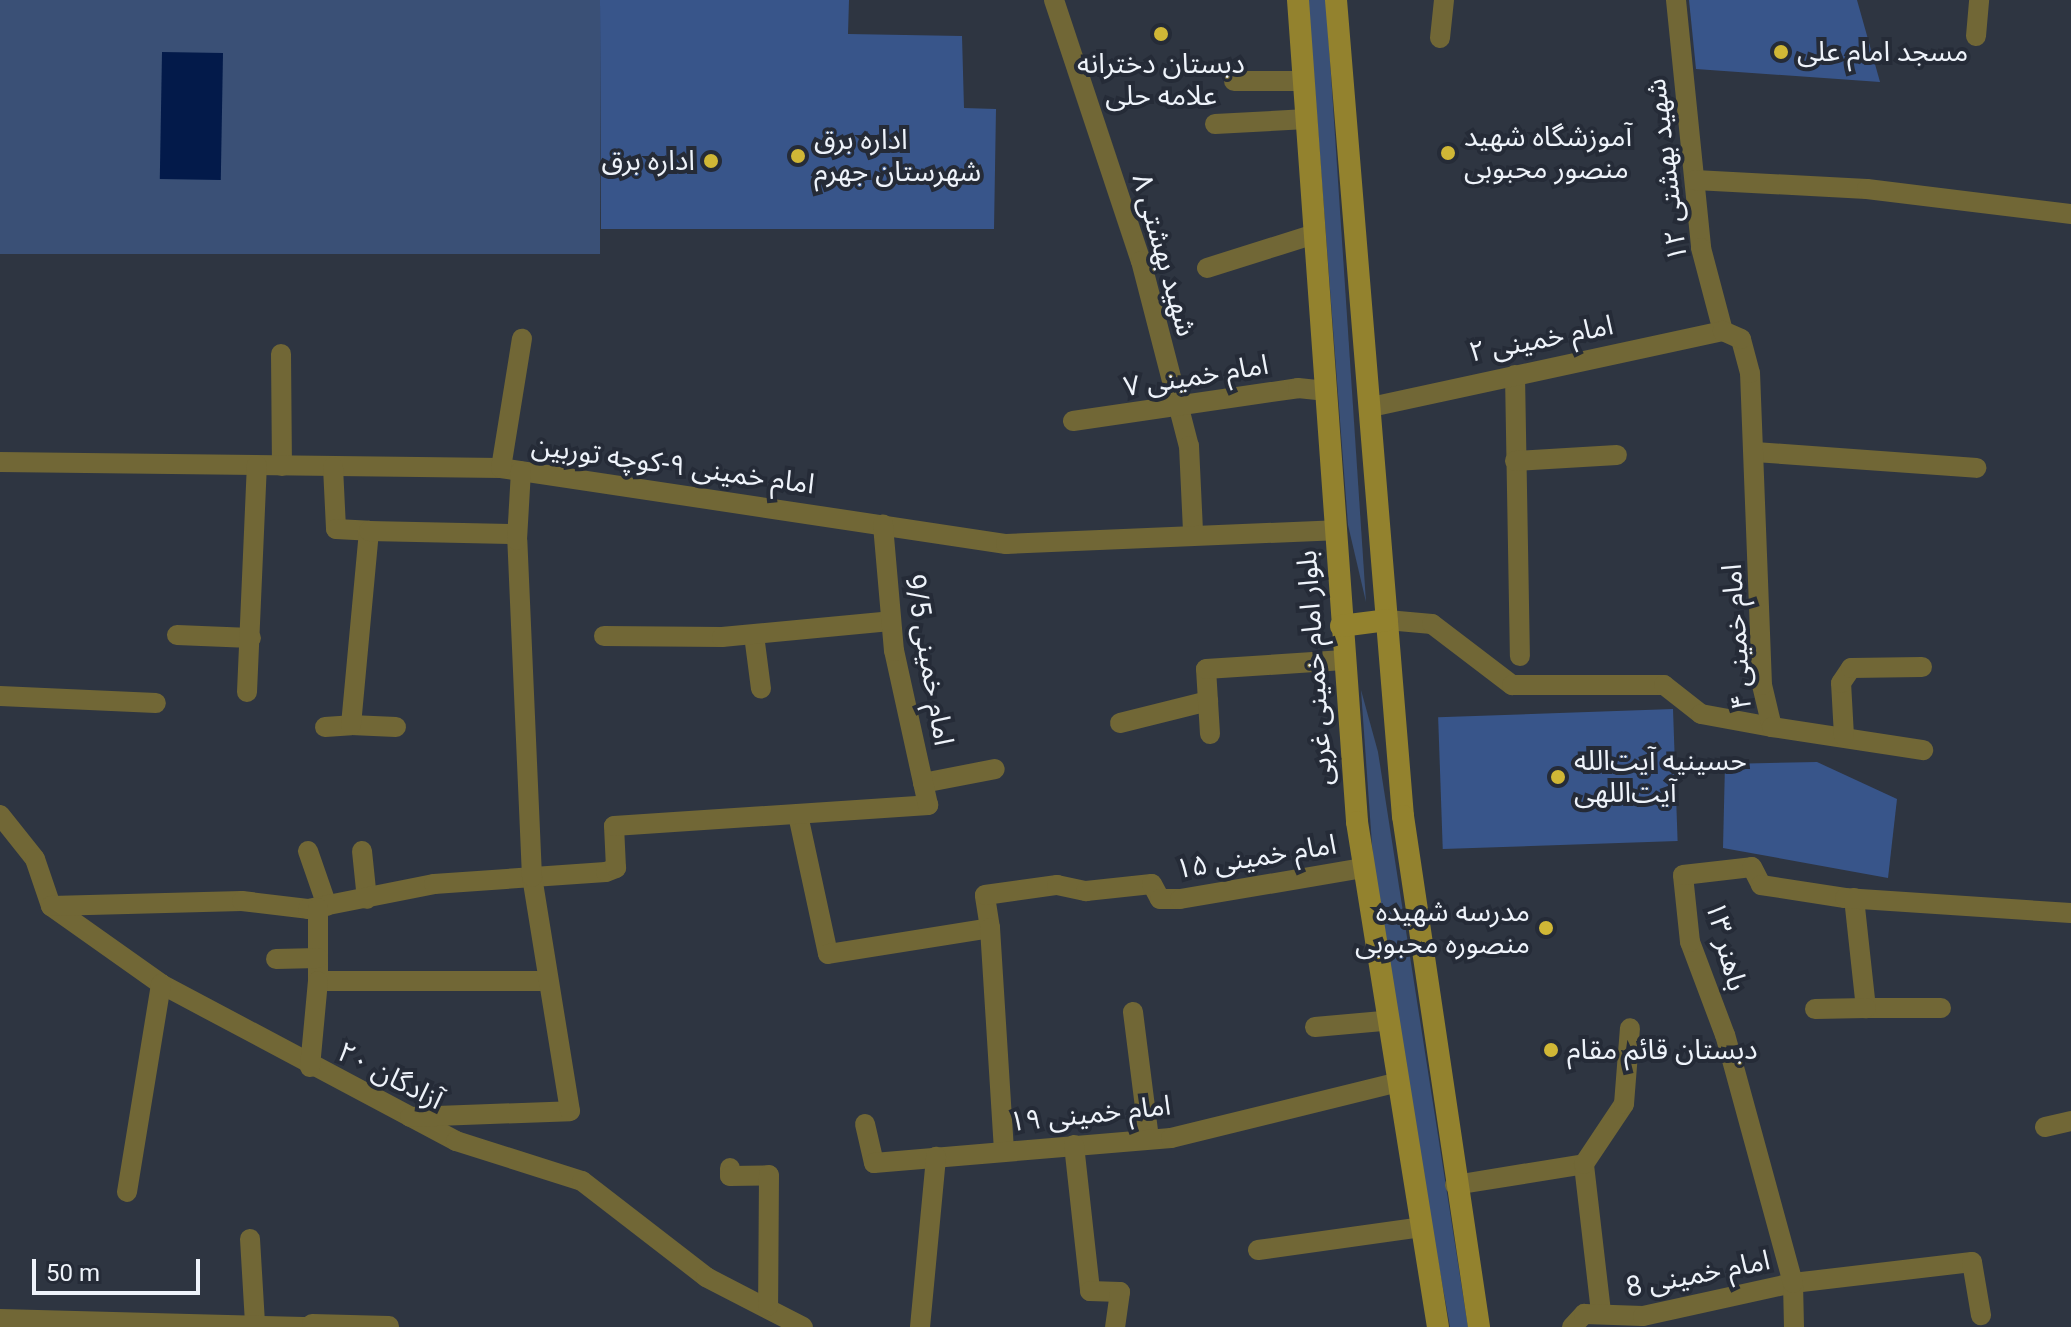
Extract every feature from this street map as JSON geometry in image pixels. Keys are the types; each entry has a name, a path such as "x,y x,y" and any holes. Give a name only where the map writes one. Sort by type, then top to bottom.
{"main road":[{"name":"بلوار امام خمینی غربی","path":"1298,0 1341,626 1363,868 1383,1021 1438,1327"},
{"path":"1336,0 1403,816 1455,1185 1479,1327"},
{"path":"1341,626 1387,620"}],"street":[{"name":"شهید بهشتی ۸","path":"1054,0 1141,261 1175,409 1189,446 1193,531"},
{"path":"1440,38 1444,0"},
{"name":"شهید بهشتی ۱۲","path":"1676,0 1701,248 1723,331"},
{"path":"1976,36 1979,0"},
{"path":"1234,81 1304,81"},
{"path":"1215,124 1307,119"},
{"path":"1695,180 1867,189 2071,214"},
{"path":"1207,268 1315,234"},
{"name":"امام خمینی ۲","path":"1371,407 1723,331"},
{"name":"امام خمینی ۴","path":"1387,620 1432,624 1512,685 1664,685 1701,714 1772,727 1762,685 1755,452 1741,339 1723,331"},
{"path":"410,1117 570,1111 546,981 532,877 517,534 511,470 522,339"},
{"path":"281,354 282,466"},
{"path":"1515,375 1520,656"},
{"name":"امام خمینی ۷","path":"1073,421 1175,409 1298,388 1327,391"},
{"path":"1755,452 1976,468"},
{"path":"1515,461 1617,455"},
{"name":"امام خمینی ۹-کوچه توربین","path":"0,462 511,470 1006,544 1193,531 1335,530"},
{"path":"247,692 257,465"},
{"path":"333,467 336,529 517,534"},
{"path":"654,491 1014,552 1006,544"},
{"name":"امام خمینی 9/5","path":"798,815 928,805 890,621 883,524"},
{"path":"351,725 369,531"},
{"path":"604,636 754,635 890,621"},
{"path":"177,635 251,638"},
{"path":"754,635 761,689"},
{"path":"1210,734 1206,669 1344,660"},
{"path":"1844,736 1841,683 1851,668 1922,667"},
{"path":"0,696 156,703"},
{"path":"1120,723 1208,701"},
{"path":"325,727 396,727"},
{"path":"1772,727 1923,750"},
{"path":"923,783 995,769"},
{"path":"0,815 35,859 51,906 242,901 322,907 434,884 616,868 614,826 798,815 828,954 990,928 1004,1152"},
{"path":"308,851 322,907 310,1067"},
{"path":"362,851 367,899"},
{"name":"باهنر ۱۳","path":"1794,1327 1793,1283 1725,1035 1690,942 1683,875 1752,867 1761,885 1854,898 2071,913"},
{"name":"امام خمینی ۱۵","path":"990,928 985,895 1057,885 1086,891 1152,884 1160,899 1180,899 1363,868"},
{"path":"1854,898 1866,1008"},
{"name":"آزادگان ۲۰","path":"51,906 161,984 310,1067 456,1141 582,1181 706,1277 768,1306 803,1327"},
{"path":"276,959 318,958"},
{"path":"318,981 546,981"},
{"path":"127,1192 161,984"},
{"path":"1815,1009 1941,1008"},
{"path":"1133,1012 1149,1139"},
{"path":"1315,1027 1383,1021"},
{"path":"1601,1312 1584,1164 1624,1104 1630,1028"},
{"name":"امام خمینی ۱۹","path":"865,1124 874,1163 1149,1139 1395,1083"},
{"path":"2045,1127 2071,1121"},
{"path":"1074,1145 1090,1291 1120,1292 1115,1327"},
{"path":"920,1327 936,1157"},
{"path":"1455,1185 1584,1164"},
{"path":"730,1168 730,1176 769,1175 768,1306"},
{"path":"1258,1250 1421,1227"},
{"path":"250,1239 255,1323"},
{"name":"امام خمینی 8","path":"1572,1327 1584,1314 1601,1312 1643,1316 1793,1283 1972,1262 1981,1315"},
{"path":"0,1319 38,1324 389,1326"}],"shaded area":[{"path":"0,0 600,0 600,254 0,254"},
{"path":"1308,0 1326,0 1366,602 1348,525"},
{"path":"162,52 223,53 221,180 160,179"},
{"path":"1361,690 1378,752 1468,1327 1450,1327 1419,1157 1375,887"}],"building":[{"name":"اداره برق شهرستان جهرم","path":"600,0 849,0 848,34 962,36 964,108 996,109 994,229 601,229"},
{"name":"مسجد امام علی","path":"1689,0 1857,0 1880,82 1696,69"},
{"name":"حسینیه آیت‌الله آیت‌اللهی","path":"1673,709 1678,841 1443,849 1438,717"},
{"path":"1817,762 1897,799 1888,878 1723,848 1725,764"}],"place":[{"name":"دبستان دخترانه علامه حلی","path":"1161,34"},
{"name":"مسجد امام علی","path":"1781,52"},
{"name":"آموزشگاه شهید منصور محبوبی","path":"1448,153"},
{"name":"اداره برق شهرستان جهرم","path":"798,156"},
{"name":"اداره برق","path":"711,161"},
{"name":"حسینیه آیت‌الله آیت‌اللهی","path":"1558,777"},
{"name":"مدرسه شهیده منصوره محبوبی","path":"1546,928"},
{"name":"دبستان قائم مقام","path":"1551,1050"}]}
